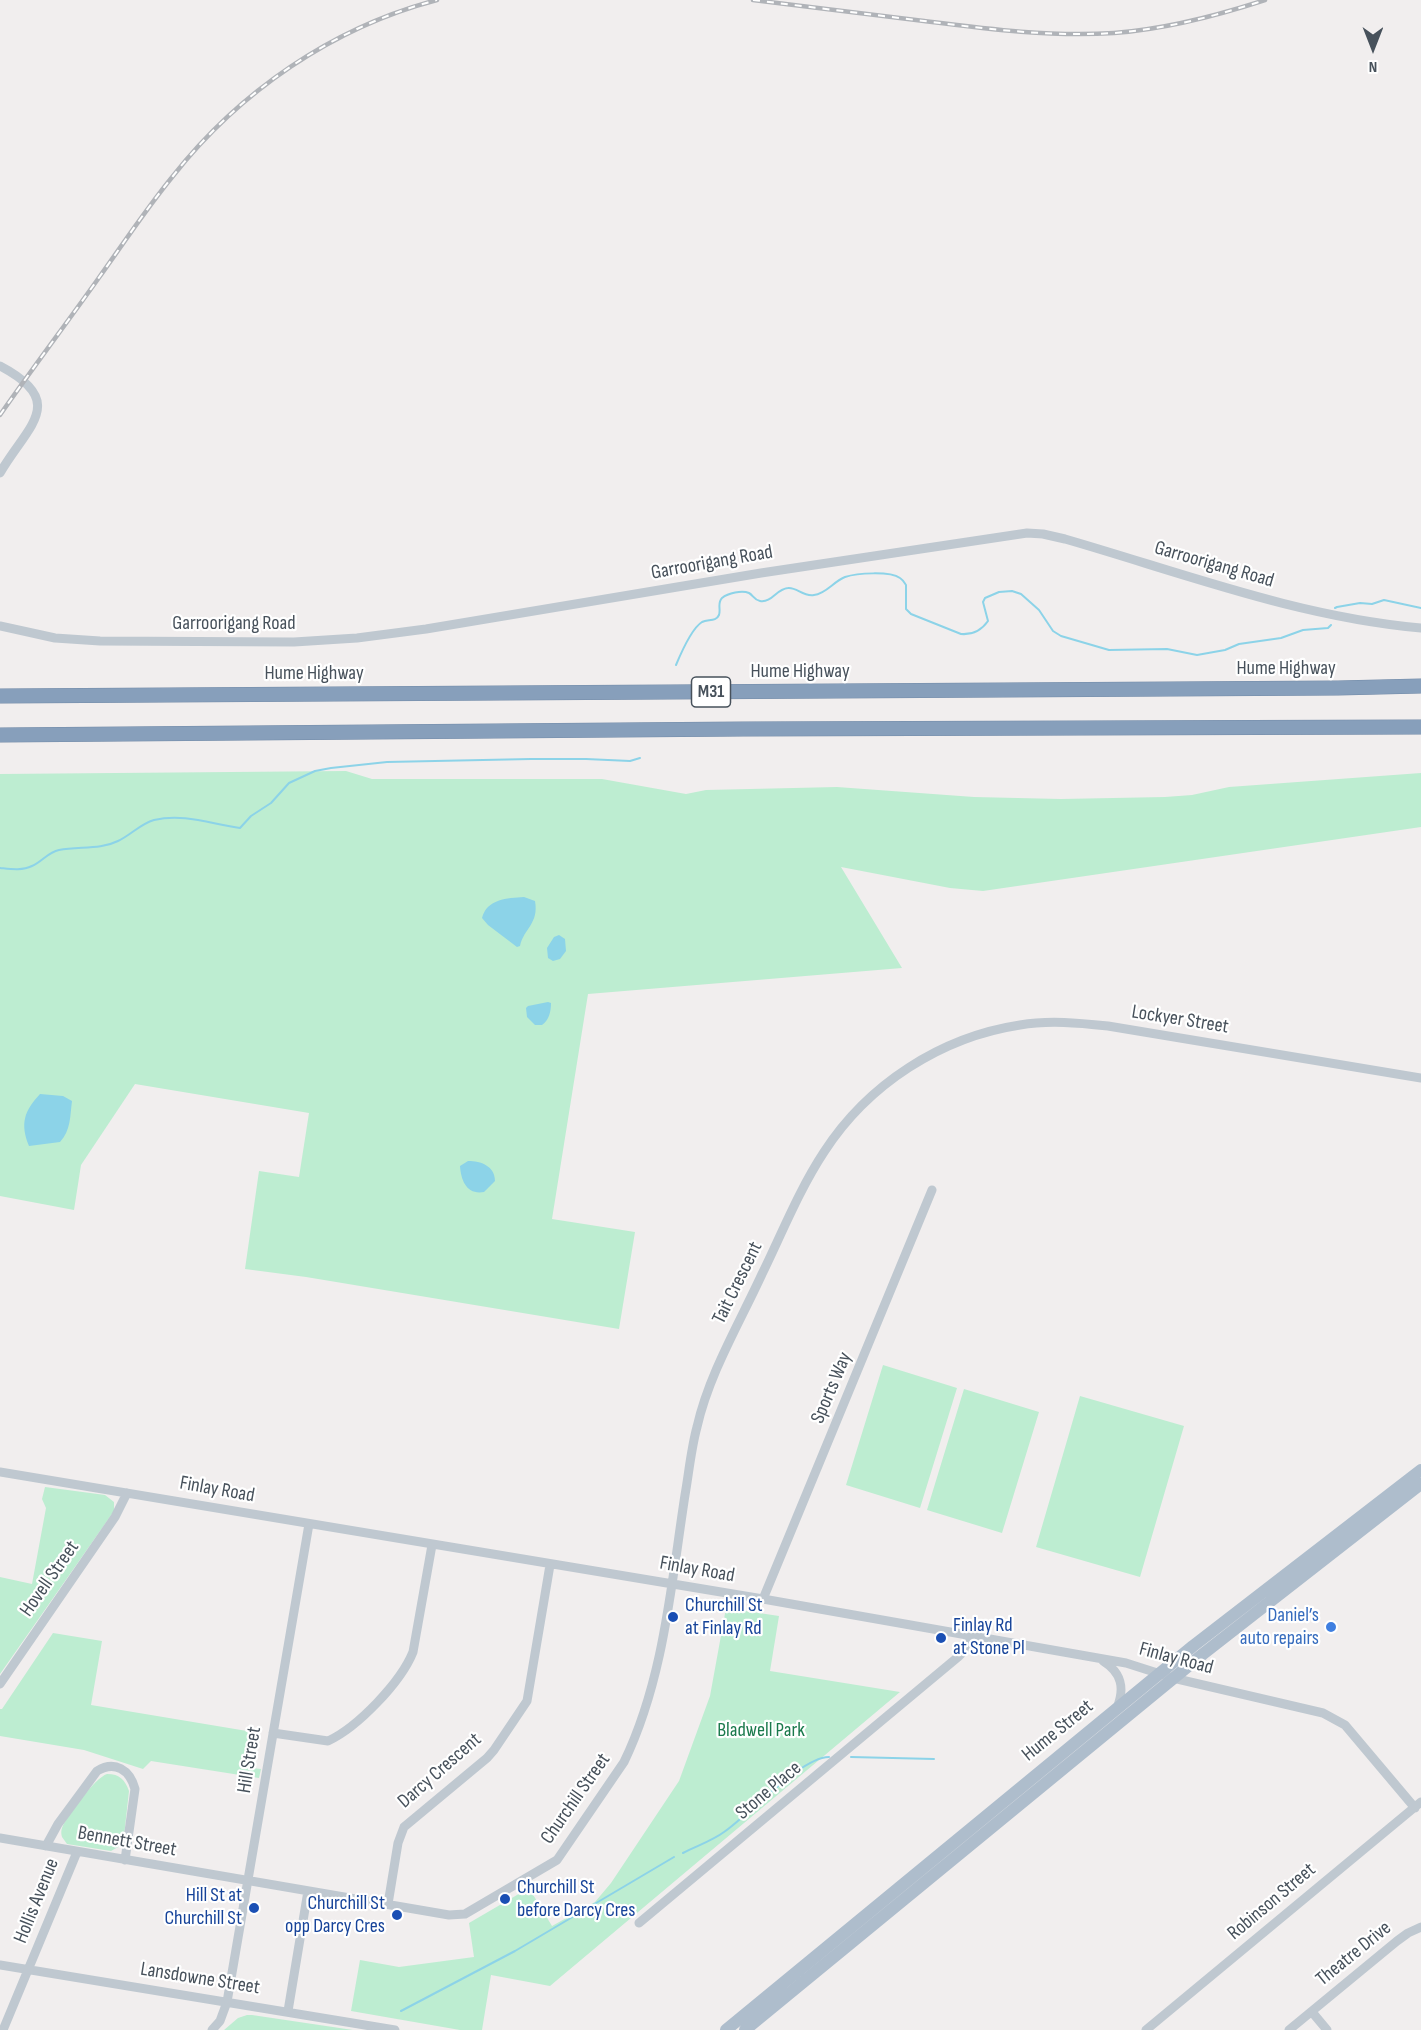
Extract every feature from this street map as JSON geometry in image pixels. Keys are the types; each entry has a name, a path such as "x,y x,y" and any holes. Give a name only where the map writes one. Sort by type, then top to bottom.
{"highway":[{"name":"Hume Highway","path":"0,696 1421,686"},
{"name":"M31","path":"0,735 743,729 1421,727"}],"main road":[{"name":"Hume Street","path":"726,2030 1159,1674 1421,1470"},
{"name":"Hume Street","path":"745,2030 1173,1678 1421,1484"}],"street":[{"path":"0,366 27,383 35,392 38,400 35,418 0,473"},
{"name":"Garroorigang Road","path":"0,626 55,639 100,641 294,642 357,638 426,629 761,573 1027,532 1065,539 1228,589 1306,610 1369,622 1421,628"},
{"name":"Lockyer Street","path":"935,1052 968,1038 1022,1024 1078,1023 1421,1078"},
{"name":"Tait Crescent","path":"671,1584 691,1457 704,1401 802,1190 824,1152 858,1110 907,1068 935,1052"},
{"name":"Sports Way","path":"763,1599 932,1190"},
{"name":"Finlay Road","path":"0,1472 763,1599 1125,1663 1173,1678 1323,1713 1346,1725 1418,1805"},
{"name":"Hovell Street","path":"0,1684 115,1517 127,1493"},
{"name":"Hill Street","path":"212,2030 220,2021 227,2002 309,1524"},
{"path":"273,1733 328,1740 335,1738 386,1695 411,1659 432,1545"},
{"name":"Darcy Crescent","path":"388,1904 398,1843 404,1827 495,1750 527,1701 550,1565"},
{"name":"Churchill Street","path":"248,1880 449,1915 465,1914 557,1860 624,1762 631,1747 655,1680 671,1584"},
{"name":"Stone Place","path":"639,1923 958,1657 964,1651 969,1635"},
{"path":"1095,1657 1113,1668 1121,1682 1120,1699 1116,1710"},
{"path":"46,1846 58,1824 97,1771 104,1767 115,1767 125,1771 132,1778 135,1789 125,1860"},
{"name":"Robinson Street","path":"1146,2030 1418,1805"},
{"name":"Bennett Street","path":"0,1838 248,1880"},
{"name":"Hollis Avenue","path":"3,2030 77,1852"},
{"path":"288,2011 308,1891"},
{"name":"Theatre Drive","path":"1289,2030 1397,1941 1421,1927"},
{"name":"Lansdowne Street","path":"0,1965 395,2030"},
{"name":"Theatre Drive","path":"1312,2012 1327,2030"}],"green space":[{"path":"346,771 372,779 602,779 686,794 706,790 837,787 974,797 1061,799 1165,797 1192,795 1229,787 1421,773 1421,827 983,891 950,888 841,867 902,968 588,994 552,1219 635,1232 619,1329 245,1269 259,1171 299,1177 309,1113 135,1084 81,1165 74,1210 0,1196 0,774"},
{"path":"883,1365 957,1388 920,1508 846,1485"},
{"path":"964,1389 1039,1412 1002,1533 927,1510"},
{"path":"1080,1396 1184,1426 1140,1577 1036,1547"},
{"path":"45,1487 105,1495 114,1502 114,1511 0,1674 0,1577 32,1584 46,1508 42,1499"},
{"name":"Bladwell Park","path":"726,1608 779,1616 770,1671 900,1692 550,1986 491,1975 482,2030 460,2030 351,2011 360,1960 399,1967 474,1957 469,1923 529,1888 552,1926 595,1902 611,1883 679,1781 710,1696"},
{"path":"53,1633 102,1641 91,1705 259,1733 253,1768 261,1769 259,1778 151,1761 143,1769 84,1750 0,1736 0,1709"},
{"path":"107,1774 121,1778 129,1791 124,1836 120,1846 111,1851 67,1844 61,1834 65,1822 89,1789"},
{"path":"247,2015 353,2030 224,2030 238,2018"}],"water":[{"path":"524,897 535,901 536,909 533,921 520,946 517,947 482,918 493,903"},
{"path":"559,935 565,939 566,951 560,959 553,961 548,958 547,948 554,937"},
{"path":"551,1003 548,1018 542,1025 535,1025 527,1017 526,1008"},
{"path":"40,1094 63,1096 72,1101 69,1123 60,1142 29,1146 24,1124 25,1118 30,1106"},
{"path":"468,1161 482,1163 493,1172 495,1181 484,1192 473,1191 466,1186 460,1166"}],"waterway":[{"path":"676,665 694,630 702,622 718,617 719,604 722,598 728,595 746,592 755,599 764,601 788,588 807,595 814,595 845,577 865,574 889,574 900,578 906,585 906,609 911,614 961,634 976,632 988,621 983,602 985,598 999,592 1012,591 1021,594 1039,610 1053,631 1061,636 1109,650 1167,649 1197,655 1225,650 1239,644 1281,638 1303,630 1328,628 1331,625"},
{"path":"1335,608 1360,603 1372,604 1384,600 1421,608"},
{"path":"0,868 24,869 55,851 111,844 123,839 144,824 165,818 187,818 240,828 251,816 271,803 289,783 315,771 331,768 387,762 531,759 630,761 640,758"},
{"path":"683,1853 724,1832 804,1766 829,1757"},
{"path":"851,1757 934,1759"},
{"path":"401,2011 515,1951 674,1857"}],"railway":[{"path":"0,415 153,201 199,145 227,117 258,91 325,45 361,27 437,0"},
{"path":"753,0 995,29 1090,34 1172,25 1265,0"}],"place":[{"name":"Churchill St at Finlay Rd","path":"673,1617"},
{"name":"Daniel’s auto repairs","path":"1331,1627"},
{"name":"Finlay Rd at Stone Pl","path":"941,1638"},
{"name":"Churchill St before Darcy Cres","path":"505,1899"},
{"name":"Hill St at Churchill St","path":"254,1908"},
{"name":"Churchill St opp Darcy Cres","path":"397,1915"}]}
